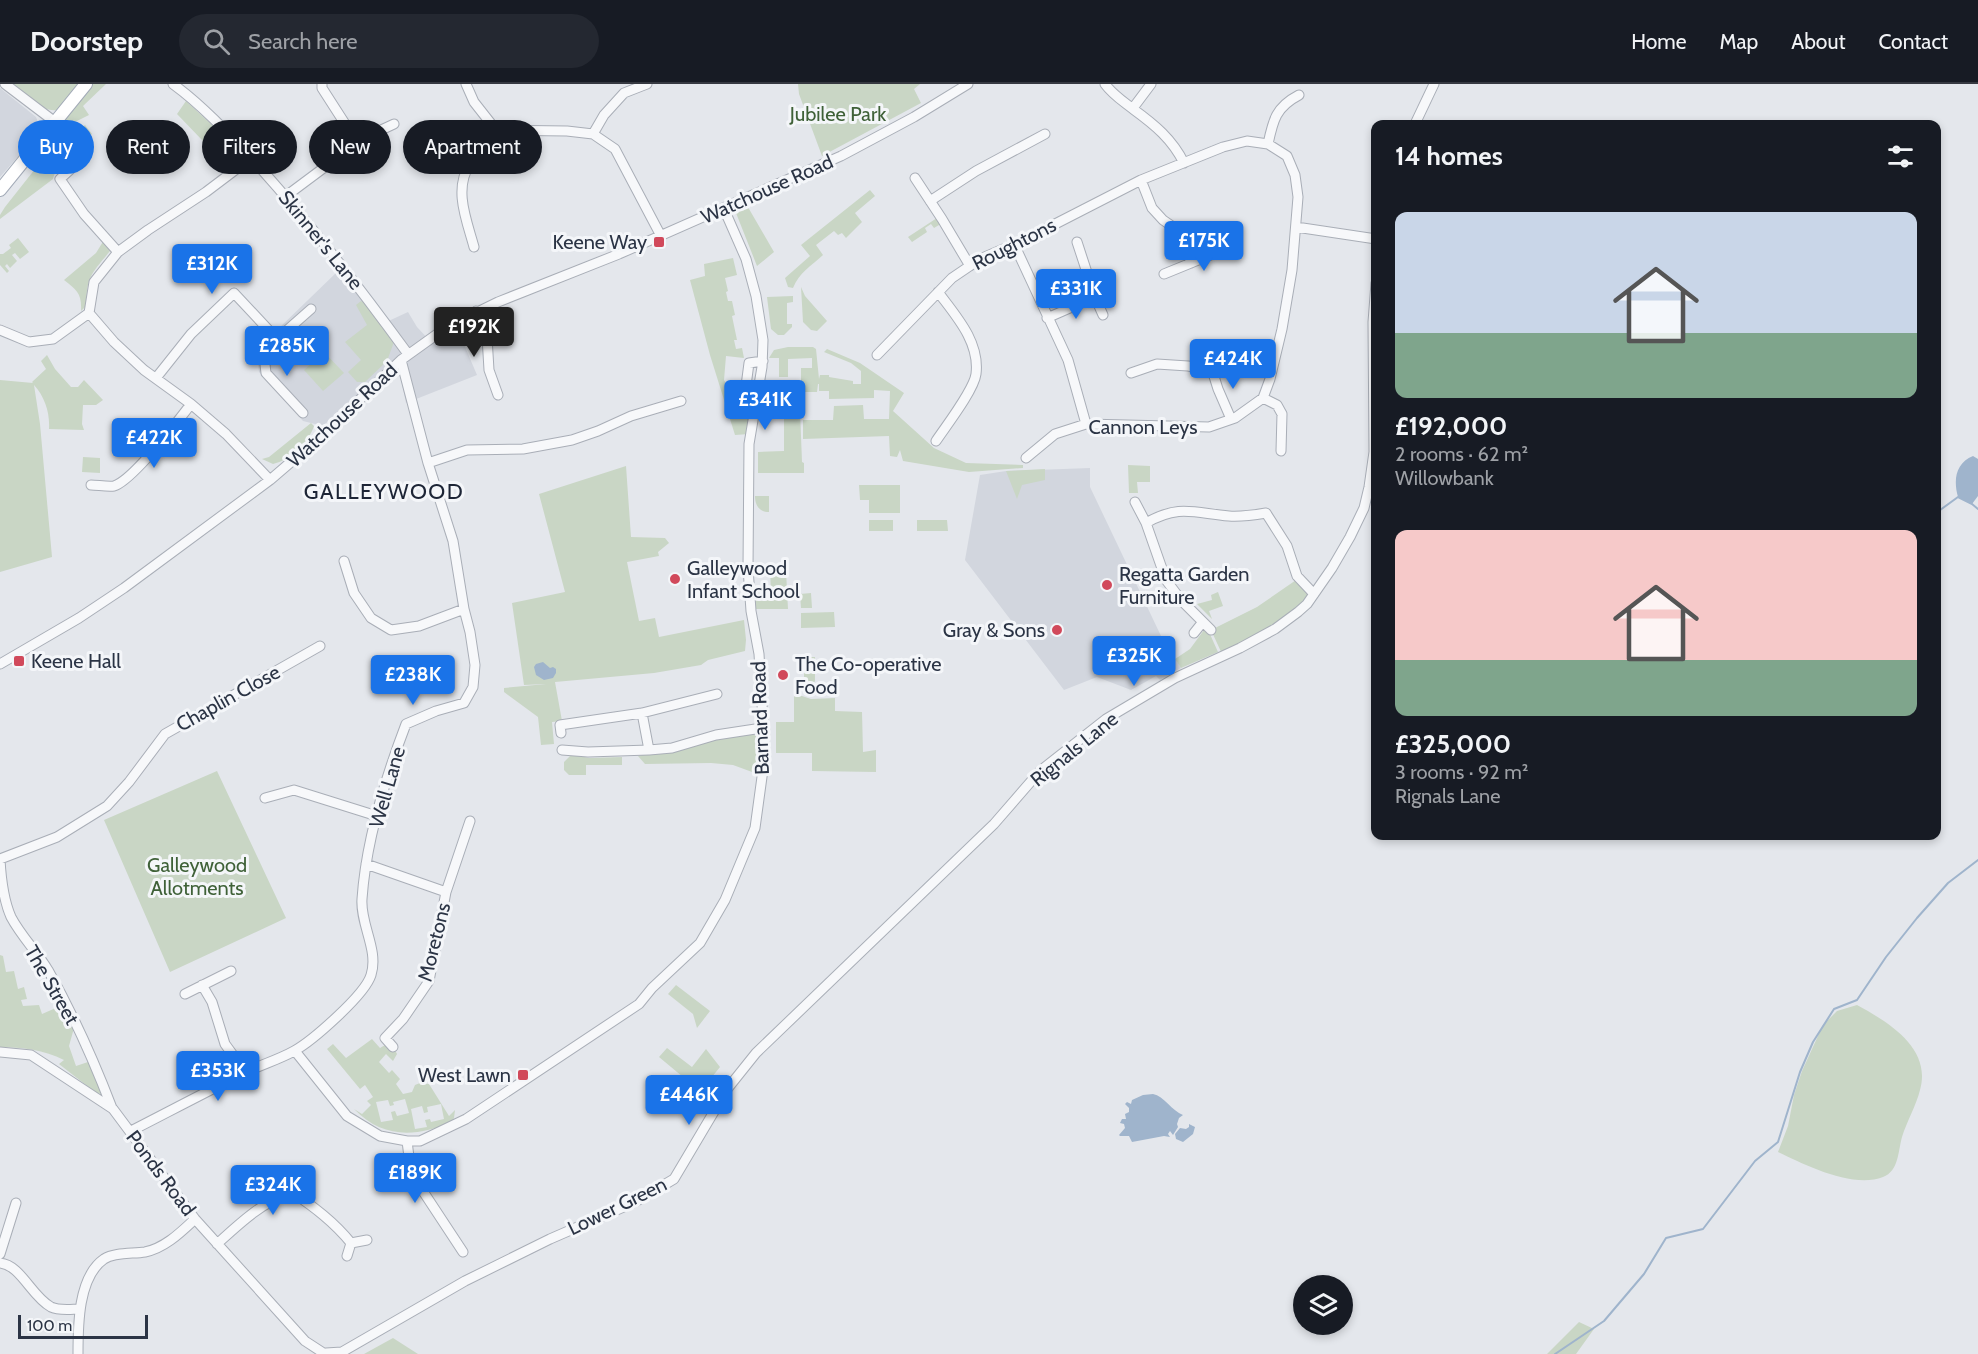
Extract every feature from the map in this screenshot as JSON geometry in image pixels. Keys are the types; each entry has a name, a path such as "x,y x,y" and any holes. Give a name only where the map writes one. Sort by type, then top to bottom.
{"main road":[{"path":"57,120 86,84"},
{"path":"0,190 18,168"}],"street":[{"path":"5,84 52,120"},
{"name":"Skinner's Lane","path":"173,84 215,120"},
{"path":"321,84 343,120"},
{"path":"466,84 474,102 488,120"},
{"path":"592,134 604,115 624,93 647,84"},
{"name":"Watchouse Road","path":"0,664 79,618 116,593 270,480 327,431 405,357 447,327 476,311 661,236 841,156 914,117 968,84"},
{"path":"1106,84 1110,91 1172,141 1184,163"},
{"path":"1132,108 1151,84"},
{"path":"1417,120 1434,84"},
{"path":"1281,451 1282,414 1277,405 1263,398 1282,329 1292,270 1298,197 1295,175 1287,156 1268,144 1276,115 1282,106 1299,95"},
{"path":"542,131 592,134 615,149 661,236"},
{"path":"930,201 976,171 1045,134"},
{"name":"Roughtons","path":"877,355 952,278 980,259 1141,180 1235,143 1247,141 1268,144"},
{"path":"65,174 60,179 84,214 118,252"},
{"path":"0,330 28,342 52,339 89,313 94,282 118,252 230,174"},
{"name":"Skinner's Lane","path":"266,174 363,291 405,357"},
{"path":"286,196 315,174"},
{"path":"465,174 462,180 462,202 474,247"},
{"path":"915,178 970,266"},
{"path":"1141,180 1152,208 1163,220 1179,231 1191,263"},
{"name":"Barnard Road","path":"295,1051 347,1116 380,1136 420,1141 466,1119 639,1005 652,988 700,943 725,900 755,828 765,755 759,654 751,611 748,568 749,444 763,361 763,340 756,296 746,259 724,209"},
{"path":"1296,227 1371,238"},
{"path":"1077,242 1103,315"},
{"path":"1014,244 1068,360 1086,424"},
{"path":"1164,274 1235,245"},
{"path":"936,441 965,398 976,376 975,350 958,318 938,292"},
{"path":"156,378 191,334 234,293 277,339"},
{"path":"1047,318 1095,297"},
{"path":"303,413 266,373 264,357 277,339 311,309"},
{"path":"476,311 487,337 489,370 498,395"},
{"path":"89,313 114,342 226,434 270,480"},
{"path":"1131,373 1157,364 1212,370 1233,354"},
{"name":"Well Lane","path":"131,1131 246,1072 295,1051 360,993 371,975 372,952 362,903 366,864 377,816 406,724 436,711 464,703 473,687 475,665 453,541 428,463 405,357"},
{"name":"Cannon Leys","path":"1212,370 1231,419"},
{"name":"Cannon Leys","path":"1026,458 1055,434 1086,424 1209,427 1231,419 1263,398"},
{"path":"428,463 467,450 523,449 572,440 636,414 681,401"},
{"path":"90,485 114,486 135,470 191,404"},
{"name":"Rignals Lane","path":"994,824 1040,771 1106,719 1175,678 1275,629 1298,612 1314,594 1350,537 1364,508 1371,473"},
{"path":"1135,501 1146,523 1166,580 1202,623 1211,630"},
{"path":"1146,523 1171,511 1198,511 1241,516 1268,508 1287,546 1297,576 1314,594"},
{"path":"344,561 354,593 371,618 391,630 419,626 464,609"},
{"path":"1194,633 1202,623"},
{"name":"Chaplin Close","path":"0,859 57,837 107,806 129,782 165,734 320,646"},
{"path":"561,733 560,725 642,713 717,694"},
{"path":"642,713 649,750"},
{"path":"562,750 588,752 672,748 716,735 762,728"},
{"path":"265,798 294,790 377,816"},
{"name":"Moretons","path":"393,1047 384,1038 404,1019 429,981 446,892 470,821"},
{"name":"Lower Green","path":"326,1354 342,1352 465,1281 550,1239 635,1202 674,1179 728,1088 756,1053 994,824"},
{"name":"The Street","path":"0,859 2,903 47,968 86,1043 113,1109"},
{"name":"Moretons","path":"366,864 446,892"},
{"path":"184,994 231,971"},
{"path":"202,985 212,1002 215,1018 225,1044 246,1072"},
{"name":"Ponds Road","path":"0,1052 32,1055 113,1109 195,1219 305,1341 326,1354"},
{"path":"407,1141 411,1173 463,1252"},
{"path":"292,1192 294,1173"},
{"path":"292,1192 317,1209 351,1243"},
{"path":"217,1244 249,1215 278,1197 292,1192"},
{"path":"0,1254 16,1203"},
{"path":"78,1354 81,1300 90,1275 105,1259 148,1251 173,1239 195,1219"},
{"path":"351,1243 367,1240"},
{"path":"347,1256 351,1243"},
{"path":"0,1263 4,1263 19,1273 35,1295 53,1308 80,1309"}],"shaded area":[{"path":"0,88 37,120 18,120 18,157 0,177"},
{"path":"338,271 382,324 408,312 417,327 432,343 457,328 477,375 406,403 397,360 323,426 303,421 259,372 257,353 277,330"},
{"path":"1090,468 1090,487 1162,638 1181,668 1160,680 1156,676 1131,690 1097,677 1064,690 965,560 980,475 1006,471"}],"green space":[{"path":"12,84 80,84 58,110 52,110 39,106"},
{"path":"90,84 106,84 83,106 89,115 79,120 61,120"},
{"name":"Jubilee Park","path":"798,84 920,84 914,89 921,103 822,156 799,94"},
{"path":"186,101 207,120 202,120 202,140 190,128 190,120 183,120 177,114"},
{"path":"31,174 55,174 53,179 0,219 5,207"},
{"path":"870,190 875,196 855,213 862,222 846,238 842,233 838,235 834,231 816,245 823,255 802,274 793,288 788,287 785,278 810,256 801,245"},
{"path":"745,202 774,252 757,266 736,213 740,205"},
{"path":"940,216 944,222 934,228 931,224 925,228 927,232 912,242 908,237"},
{"path":"18,238 29,252 20,259 15,253 12,255 17,261 10,268 7,264 5,266 9,271 7,273 0,265 0,254 11,248 9,245"},
{"path":"104,240 111,244 110,251 89,281 87,305 81,311 81,300 78,293 64,280 96,253"},
{"path":"733,258 737,275 725,278 728,291 726,292 728,301 732,301 735,315 732,316 737,340 734,340 736,349 742,348 744,358 726,356 724,380 729,389 737,390 741,404 735,409 741,418 748,415 750,419 749,434 735,435 690,280 705,276 704,264"},
{"path":"801,287 805,296 827,321 817,331 811,330 803,322"},
{"path":"793,296 793,302 787,303 787,324 792,324 792,327 784,335 778,335 771,329 767,297"},
{"path":"361,301 366,304 394,342 387,361 365,382 357,382 348,372 361,360 345,342 367,325 356,305"},
{"path":"788,347 816,349 819,379 820,375 829,375 829,377 853,381 853,384 861,384 861,371 851,363 824,352 827,349 860,363 904,393 893,411 934,448 966,463 1023,465 1023,468 969,472 903,461 900,450 897,457 890,456 889,436 803,439 803,420 833,420 834,406 863,405 864,419 889,419 890,391 874,390 874,398 829,399 829,391 819,391 818,384 817,392 801,392 801,368 812,368 812,358 788,359 788,377 779,377 779,358 769,358 774,350"},
{"path":"324,352 344,373 323,391 304,370"},
{"path":"47,355 55,369 71,387 78,387 84,380 103,400 96,405 83,405 84,430 49,429 46,406 34,385 40,424 52,557 0,572 0,380 33,383 46,369 41,361"},
{"path":"766,382 788,384 788,392 777,392 776,396 768,388"},
{"path":"798,406 804,473 758,473 758,452 784,451 784,411 765,411 769,407"},
{"path":"311,423 314,426 308,438 286,459 273,464 262,459 269,457"},
{"path":"83,457 100,458 100,473 82,472"},
{"path":"1128,465 1150,466 1150,482 1137,482 1138,493 1129,493"},
{"path":"626,466 631,537 665,538 669,543 658,552 659,556 627,562 639,621 655,618 659,637 744,620 745,651 708,660 701,665 654,673 555,682 562,721 552,722 554,744 541,745 538,717 504,692 504,688 546,684 524,685 512,603 565,592 539,494"},
{"path":"1045,469 1045,480 1022,485 1017,499 1006,471"},
{"path":"859,485 900,485 900,513 869,513 869,500 860,500"},
{"path":"755,496 769,496 769,512 758,507"},
{"path":"869,520 893,520 893,531 869,531"},
{"path":"917,520 947,520 948,531 917,531"},
{"path":"770,570 786,571 788,609 754,609 753,592 771,592"},
{"path":"1299,578 1314,594 1298,612 1223,656 1211,630 1257,607"},
{"path":"1218,592 1223,606 1209,611 1212,619 1197,604 1212,600 1211,595"},
{"path":"811,593 812,608 801,608 800,594"},
{"path":"834,612 835,627 801,628 801,613"},
{"path":"1204,630 1209,632 1218,652 1181,668 1175,659 1190,649"},
{"path":"804,657 815,657 813,685 804,685"},
{"path":"794,696 811,699 835,698 835,711 862,712 863,752 876,750 876,772 812,771 812,753 776,753 776,722 794,722"},
{"path":"752,733 763,742 763,776 733,765 645,764 638,756 717,737"},
{"path":"574,755 589,758 622,757 622,765 586,765 586,775 569,775 564,770 564,762"},
{"name":"Galleywood Allotments","path":"217,771 286,918 170,972 104,820"},
{"path":"0,955 3,956 6,972 14,971 18,989 24,987 27,999 21,1000 23,1006 39,1005 42,1014 65,1004 74,1028 69,1046 76,1066 91,1061 103,1091 101,1094 96,1093 59,1064 64,1060 33,1050 0,1047"},
{"path":"676,985 710,1011 697,1028 693,1014 668,994"},
{"path":"1857,1005 1894,1028 1905,1038 1920,1061 1922,1075 1920,1090 1902,1137 1895,1165 1888,1174 1871,1180 1844,1178 1829,1174 1778,1152 1788,1126 1794,1095 1802,1071 1823,1025 1837,1011"},
{"path":"372,1039 380,1048 385,1045 395,1050 397,1054 393,1061 386,1054 379,1062 389,1073 392,1070 400,1079 396,1084 403,1094 412,1092 415,1085 420,1083 429,1084 449,1116 455,1110 452,1122 426,1131 413,1132 400,1132 376,1126 354,1109 362,1114 371,1105 367,1101 373,1097 365,1085 360,1089 327,1049 333,1044 346,1058","holes":["405,1099 409,1113 397,1116 395,1111 391,1112 393,1120 381,1122 376,1102 388,1100 390,1106 394,1105 393,1102","441,1104 444,1119 431,1122 430,1119 425,1120 427,1127 415,1129 411,1109 422,1106 424,1113 428,1112 427,1107"]},
{"path":"667,1048 692,1067 706,1049 720,1067 703,1088 701,1104 681,1088 675,1096 671,1092 683,1077 659,1057"},
{"path":"1579,1322 1594,1329 1576,1354 1547,1354"},
{"path":"393,1338 418,1354 364,1354"}],"water":[{"path":"1973,456 1978,459 1978,496 1972,504 1958,497 1956,478 1959,467"},
{"path":"543,662 550,668 556,669 553,678 544,680 536,675 534,667"},
{"path":"1153,1094 1183,1115 1179,1118 1178,1127 1173,1135 1170,1131 1168,1134 1170,1137 1132,1142 1129,1136 1120,1136 1125,1128 1124,1124 1120,1123 1122,1119 1126,1119 1125,1114 1129,1112 1125,1104 1127,1102 1131,1104 1132,1100 1143,1095"},
{"path":"1189,1124 1195,1127 1193,1134 1183,1142 1176,1139 1175,1134 1180,1128 1186,1129"}],"waterway":[{"path":"1941,509 1958,497 1978,509"},
{"path":"1555,1354 1604,1321 1644,1274 1666,1238 1703,1229 1755,1161 1778,1142 1800,1072 1813,1042 1834,1009 1857,1000 1886,957 1917,918 1948,883 1978,860"}],"place":[{"name":"Keene Way","path":"659,242"},
{"name":"Galleywood Infant School","path":"675,579"},
{"name":"Regatta Garden Furniture","path":"1107,585"},
{"name":"Gray & Sons","path":"1057,630"},
{"name":"Keene Hall","path":"19,661"},
{"name":"The Co-operative Food","path":"783,675"},
{"name":"West Lawn","path":"523,1075"}],"district":[{"name":"GALLEYWOOD","path":"384,491"}]}
